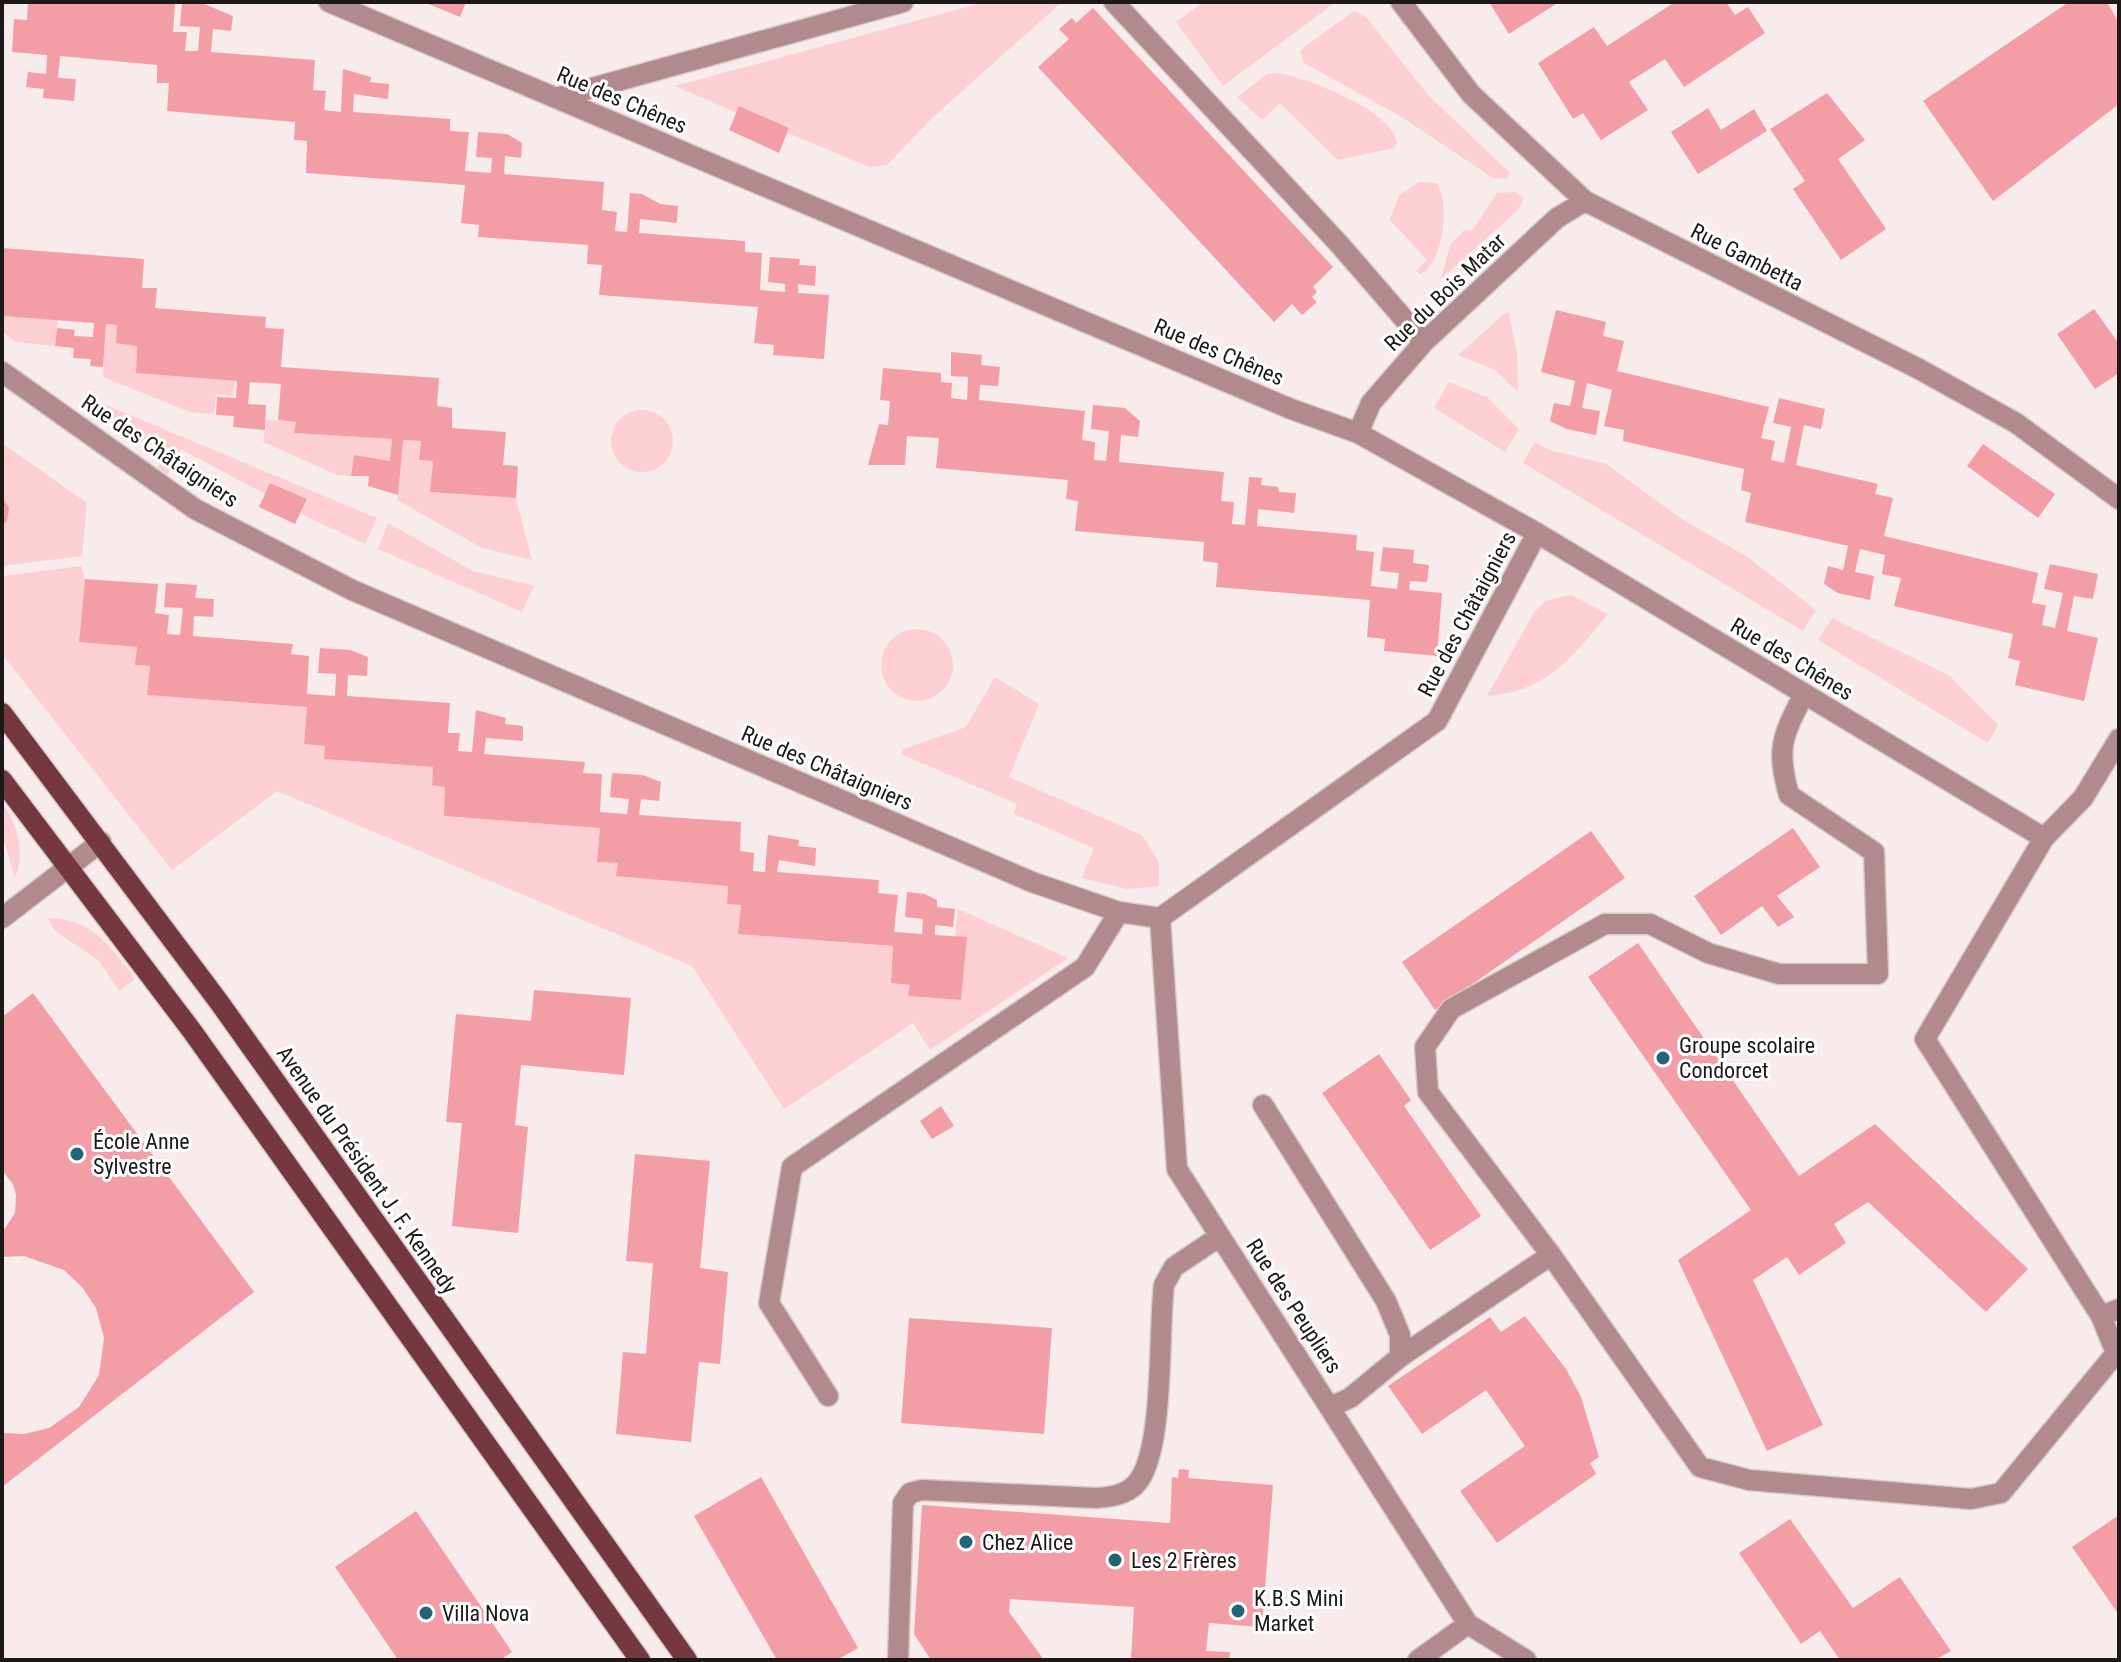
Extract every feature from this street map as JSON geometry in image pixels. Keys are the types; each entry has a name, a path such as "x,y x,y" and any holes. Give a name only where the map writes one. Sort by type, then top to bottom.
{"main road":[{"name":"Avenue du Président J. F. Kennedy","path":"2,713 101,842 687,1660"},
{"path":"2,780 192,1031 640,1660"}],"street":[{"name":"Rue des Chênes","path":"329,2 1291,409 1358,433 1537,533 2044,838"},
{"path":"556,98 903,2"},
{"path":"1114,2 1340,245 1424,342"},
{"name":"Rue Gambetta","path":"1401,2 1471,94 1585,201 1919,369 2016,423 2119,499"},
{"name":"Rue du Bois Matar","path":"1358,433 1371,403 1424,342 1557,218 1585,201"},
{"name":"Rue des Châtaigniers","path":"2,372 195,509 352,590 1032,882 1119,912 1160,918 1437,721 1537,533"},
{"path":"1804,694 1787,727 1779,760 1789,795 1874,852 1878,974 1779,974 1708,953 1650,924 1605,924 1451,1009 1425,1047 1428,1092 1472,1146 1700,1467 1749,1480 1971,1499 2001,1493 2116,1353 2110,1313 1925,1039 2044,838 2083,798 2119,739"},
{"path":"2,918 101,842"},
{"path":"828,1396 769,1303 792,1167 1085,967 1119,912"},
{"name":"Rue des Peupliers","path":"1160,918 1177,1169 1468,1624 1526,1660"},
{"path":"1263,1105 1386,1301 1400,1335 1400,1357"},
{"path":"898,1660 903,1503 910,1493 922,1490 1096,1498 1116,1496 1135,1486 1146,1469 1153,1443 1164,1285 1174,1267 1220,1236"},
{"path":"1330,1407 1350,1398 1400,1357 1551,1255"},
{"path":"1418,1660 1468,1624"}],"shaded area":[{"path":"985,2 1062,2 931,119 887,165 869,167 788,133 789,128 740,106 737,113 675,86"},
{"path":"1203,2 1336,2 1223,86 1176,22"},
{"path":"1354,11 1366,17 1429,96 1510,173 1507,179 1493,178 1400,116 1304,63 1300,52 1303,48"},
{"path":"1278,73 1328,89 1366,108 1392,131 1397,143 1394,148 1338,160 1280,103 1262,120 1237,97 1267,74"},
{"path":"1419,182 1437,183 1444,218 1440,245 1429,267 1421,274 1416,271 1427,260 1390,220 1399,195"},
{"path":"1515,192 1524,198 1518,210 1441,279 1450,245 1464,230 1472,231 1497,193"},
{"path":"1509,313 1517,354 1518,392 1495,370 1458,355 1504,314"},
{"path":"2,316 58,320 55,346 16,342 2,332"},
{"path":"106,324 117,325 137,346 136,373 235,381 233,396 216,394 214,414 190,412 103,377"},
{"path":"1449,382 1487,397 1519,429 1505,452 1434,408"},
{"path":"89,400 377,518 365,544 301,514 307,499 271,483 265,494 181,449 167,475 157,468 164,457"},
{"path":"642,410 654,412 664,419 671,429 671,453 664,463 654,470 642,472 630,470 620,463 613,453 611,441 613,429 620,419 630,412"},
{"path":"267,420 296,422 295,433 392,439 390,461 354,455 351,476 337,475 263,442"},
{"path":"403,440 421,441 419,460 433,461 431,492 516,498 532,560 482,548 397,500"},
{"path":"1535,442 1549,450 1606,464 1682,519 1749,558 1816,610 1803,631 1523,463"},
{"path":"2,443 87,503 82,556 2,566"},
{"path":"388,523 473,571 534,586 522,612 378,549"},
{"path":"81,566 85,579 79,642 137,647 136,665 150,666 148,695 307,707 304,744 325,746 325,759 433,767 432,785 445,787 444,816 600,828 597,862 618,863 617,876 728,886 727,903 741,905 739,934 893,946 891,983 910,985 909,996 961,1000 967,938 955,937 958,909 1068,958 930,1050 913,1023 784,1109 692,966 277,791 172,870 2,654 2,576"},
{"path":"1571,595 1608,614 1570,658 1542,680 1526,688 1487,696 1535,611 1546,601"},
{"path":"1832,618 1950,676 1998,725 1988,743 1818,640"},
{"path":"917,629 937,635 947,645 953,665 947,685 937,695 917,701 897,695 887,685 881,665 887,645 897,635"},
{"path":"995,677 1039,704 1009,777 1142,835 1159,862 1159,886 1127,889 1082,878 1094,848 1014,814 1017,804 901,754 904,749 966,727"},
{"path":"2,803 12,819 20,848 15,877 2,835"},
{"path":"48,918 77,923 99,936 135,979 119,991 99,961 54,930"}],"building":[{"path":"28,2 175,3 173,32 187,32 185,51 198,51 200,27 180,26 182,2 202,3 233,16 231,31 213,29 211,52 315,60 313,90 326,91 324,110 341,112 343,69 371,77 370,82 389,84 388,99 354,94 353,112 450,119 450,131 469,132 465,171 491,173 492,158 476,157 478,132 507,134 522,143 521,158 505,156 504,174 604,182 602,210 617,212 615,231 627,232 630,193 642,194 660,204 678,206 677,223 640,219 639,233 745,241 745,252 762,253 760,290 785,292 785,284 768,282 770,257 800,259 799,265 816,266 815,286 798,284 798,293 829,295 824,359 773,355 774,345 754,343 758,307 599,295 602,265 587,264 588,245 478,237 479,225 461,223 465,185 306,173 307,141 294,140 295,122 167,111 169,83 157,83 157,65 60,56 58,78 76,79 74,101 43,98 44,89 26,87 28,72 46,74 47,55 12,52 14,19 27,20"},
{"path":"424,2 466,2 460,17"},
{"path":"1489,2 1559,2 1509,34"},
{"path":"1675,2 1726,2 1735,15 1748,7 1765,33 1684,87 1665,59 1629,82 1648,110 1601,140 1583,113 1573,119 1538,63 1594,27 1607,46"},
{"path":"2069,2 2107,2 2119,23 2119,104 1993,201 1923,101"},
{"path":"1093,8 1333,267 1313,287 1317,292 1312,297 1317,302 1302,315 1292,304 1274,322 1038,67 1069,39 1059,29 1072,18 1076,23"},
{"path":"1827,93 1865,140 1838,159 1886,229 1841,260 1793,189 1805,181 1770,129"},
{"path":"739,106 789,128 779,153 729,130"},
{"path":"1708,108 1721,130 1754,109 1767,131 1698,174 1671,132"},
{"path":"2,248 144,259 142,288 157,288 155,308 266,317 265,328 284,329 281,367 439,378 437,406 452,408 452,428 506,432 503,465 518,466 516,498 430,492 433,461 419,460 421,441 403,440 398,495 368,486 369,476 351,476 354,455 390,461 392,439 294,433 296,422 278,420 281,384 250,382 248,404 266,405 265,430 233,427 234,416 216,415 217,397 236,398 237,381 136,373 137,346 116,343 117,325 106,324 103,367 90,366 91,359 73,358 74,348 55,346 57,328 75,330 74,336 93,337 94,323 2,316"},
{"path":"2094,309 2119,344 2119,373 2095,389 2057,334"},
{"path":"1556,310 1606,322 1603,336 1624,341 1617,371 1769,407 1761,438 1775,441 1771,460 1784,463 1791,427 1773,423 1779,398 1825,409 1821,429 1804,425 1796,465 1878,484 1875,494 1893,498 1884,536 2038,573 2032,603 2046,605 2042,625 2055,628 2063,593 2044,589 2050,564 2098,574 2093,599 2074,596 2067,631 2098,638 2084,701 2015,685 2020,661 2008,658 2013,634 1894,606 1901,578 1882,574 1885,555 1860,549 1855,572 1874,576 1870,600 1838,593 1824,584 1828,566 1843,570 1848,546 1745,522 1751,493 1741,490 1744,469 1623,441 1624,430 1604,426 1612,390 1587,383 1582,408 1600,411 1596,435 1567,429 1550,421 1554,403 1570,406 1575,381 1541,372"},
{"path":"951,352 982,355 981,365 1000,367 998,386 980,385 979,400 1085,411 1082,440 1095,442 1094,460 1106,461 1109,431 1091,429 1093,405 1125,408 1140,421 1138,437 1121,435 1119,462 1224,472 1221,501 1234,502 1232,524 1245,525 1249,477 1262,478 1261,485 1278,487 1279,492 1296,493 1294,513 1258,509 1257,526 1357,535 1356,550 1374,552 1371,586 1397,589 1399,573 1380,571 1383,547 1414,550 1413,563 1429,565 1427,582 1410,581 1409,590 1442,593 1437,656 1384,651 1385,639 1367,637 1370,600 1216,587 1218,563 1203,561 1204,542 1075,531 1078,501 1066,499 1068,480 936,468 939,438 907,436 905,465 868,465 879,424 888,425 890,401 880,400 883,368 941,373 941,382 952,383 951,398 967,400 968,377 951,376"},
{"path":"1983,444 2055,494 2038,518 1967,466"},
{"path":"270,483 307,499 295,524 259,507"},
{"path":"2,496 9,508 7,521 2,525"},
{"path":"85,579 158,584 155,613 169,615 167,634 180,635 183,608 164,607 166,583 197,585 195,598 214,599 213,617 194,616 193,636 293,644 291,654 309,656 307,694 335,696 336,674 318,673 320,648 350,650 368,657 367,676 348,675 347,696 450,703 448,733 460,733 458,751 472,752 476,710 506,718 505,724 523,726 523,741 486,738 484,754 585,762 583,773 602,774 600,812 627,814 629,799 610,797 612,773 643,775 661,782 659,801 641,799 639,815 741,822 740,851 754,853 753,871 765,872 768,835 799,840 798,846 816,848 815,866 779,860 777,872 879,880 878,893 898,895 894,932 922,934 923,919 905,917 907,892 925,894 937,900 937,907 955,909 953,927 935,925 935,935 967,937 961,1000 908,996 910,985 891,983 893,946 738,934 741,905 727,904 728,886 616,876 618,863 597,862 600,828 444,816 445,787 432,785 433,767 324,759 325,746 304,744 307,707 147,695 150,666 135,665 137,647 79,642"},
{"path":"1793,828 1820,867 1777,896 1794,917 1778,927 1762,906 1721,935 1694,896"},
{"path":"1591,831 1625,878 1435,1010 1402,962"},
{"path":"1638,943 1799,1176 1875,1124 2028,1269 1986,1312 1868,1202 1834,1224 1846,1243 1799,1275 1787,1257 1753,1280 1823,1425 1767,1451 1678,1260 1751,1210 1588,977"},
{"path":"534,990 631,998 624,1075 521,1065 515,1125 528,1127 518,1233 452,1226 462,1123 446,1122 456,1014 531,1021"},
{"name":"École Anne Sylvestre","path":"33,993 254,1292 2,1487 2,1433 24,1434 49,1428 79,1407 99,1375 104,1338 96,1308 82,1287 64,1270 24,1256 2,1257 2,1233 15,1213 16,1195 13,1184 2,1170 2,1017"},
{"path":"1379,1054 1411,1100 1404,1106 1481,1216 1430,1250 1322,1093"},
{"path":"941,1106 954,1126 932,1139 920,1121"},
{"path":"635,1154 710,1161 700,1268 728,1272 720,1364 699,1362 691,1442 616,1434 623,1352 646,1354 653,1263 626,1261"},
{"path":"1525,1316 1566,1369 1581,1397 1599,1457 1590,1463 1596,1474 1497,1543 1460,1491 1525,1446 1486,1390 1422,1434 1388,1386 1490,1317 1501,1332"},
{"path":"909,1318 1052,1328 1044,1434 901,1423"},
{"path":"1179,1469 1189,1470 1188,1478 1273,1485 1262,1627 1209,1623 1206,1651 1230,1652 1229,1660 1131,1660 1134,1607 1010,1599 1009,1612 1044,1660 931,1660 914,1634 922,1505 1170,1523 1172,1477 1178,1478"},
{"path":"761,1477 858,1648 837,1660 777,1660 694,1516"},
{"name":"Villa Nova","path":"416,1511 512,1652 500,1660 398,1660 335,1567"},
{"path":"2119,1515 2119,1615 2072,1547"},
{"path":"1790,1519 1853,1608 1900,1577 1951,1651 1935,1660 1840,1660 1820,1631 1801,1644 1739,1553"}],"place":[{"name":"Groupe scolaire Condorcet","path":"1663,1058"},
{"name":"École Anne Sylvestre","path":"77,1154"},
{"name":"Chez Alice","path":"966,1542"},
{"name":"Les 2 Frères","path":"1115,1560"},
{"name":"K.B.S Mini Market","path":"1238,1611"},
{"name":"Villa Nova","path":"426,1613"}]}
